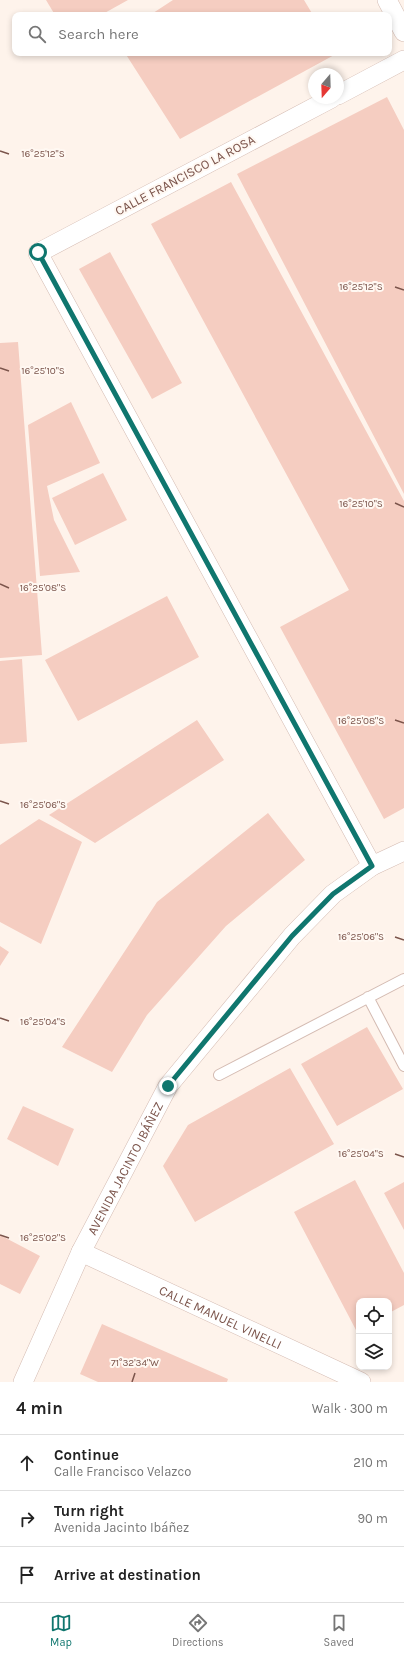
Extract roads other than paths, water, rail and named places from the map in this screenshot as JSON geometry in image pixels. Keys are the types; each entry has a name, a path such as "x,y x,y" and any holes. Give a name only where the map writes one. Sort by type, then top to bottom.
{"street":[{"path":"387,0 404,32"},
{"path":"344,92 404,60"},
{"name":"CALLE FRANCISCO LA ROSA","path":"321,104 38,252 372,866"},
{"name":"AVENIDA JACINTO IBÁÑEZ","path":"23,1382 81,1252 168,1086 292,936 333,894 372,866 404,851"},
{"name":"CALLE MANUEL VINELLI","path":"81,1252 361,1382"}],"lane":[{"path":"219,1075 404,979"},
{"path":"368,997 404,1066"}]}
